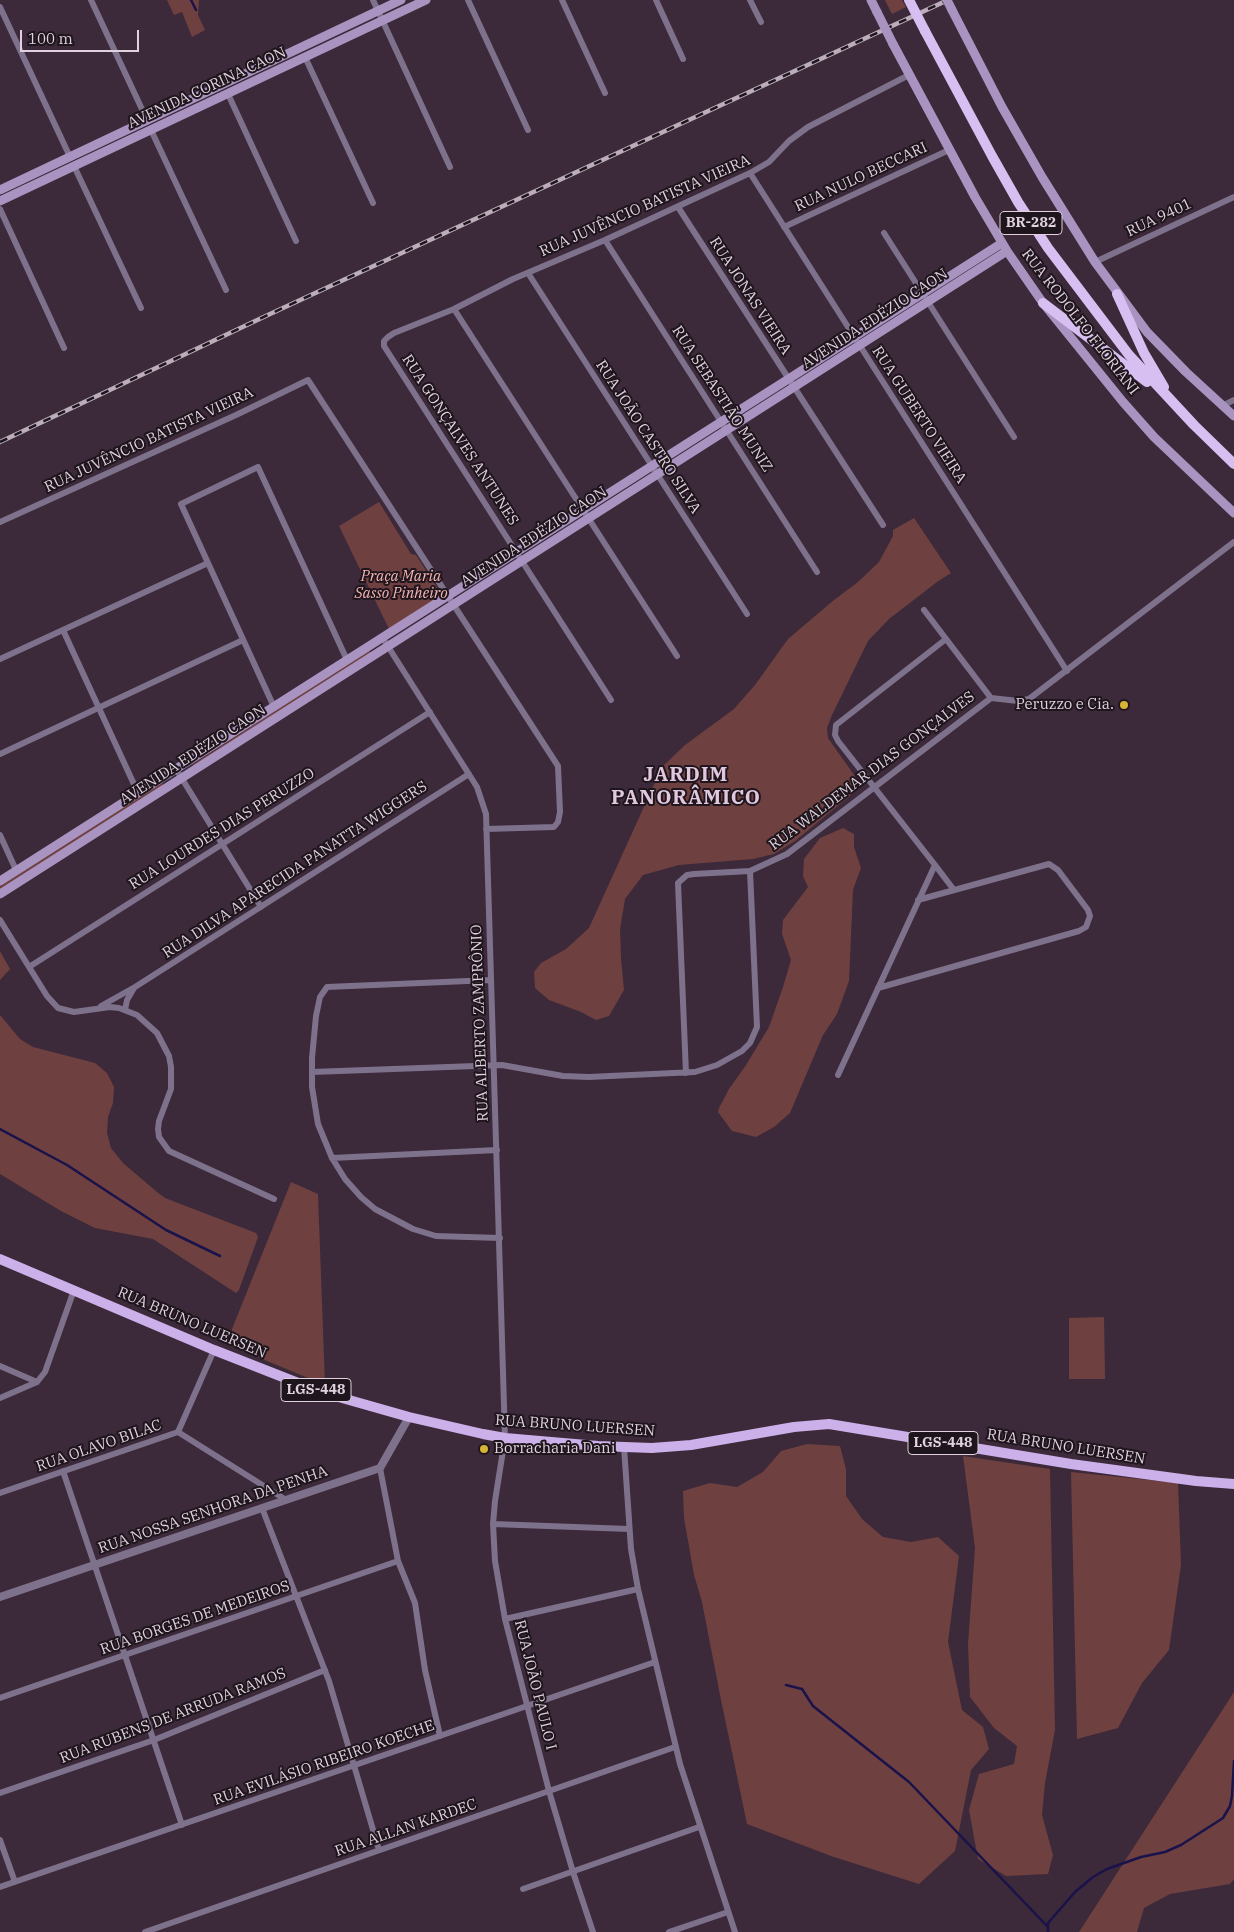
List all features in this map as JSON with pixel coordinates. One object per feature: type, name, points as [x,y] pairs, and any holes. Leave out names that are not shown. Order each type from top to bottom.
[{"type":"highway","name":"BR-282","points":[[909,0],[992,156],[1034,227],[1102,320],[1166,396],[1234,464]]},
{"type":"highway","points":[[1117,294],[1144,353],[1161,383],[1194,425]]},
{"type":"highway","points":[[1043,303],[1166,396]]},
{"type":"main road","name":"AVENIDA CORINA CAON","points":[[0,190],[401,0]]},
{"type":"main road","name":"AVENIDA CORINA CAON","points":[[0,201],[426,0]]},
{"type":"main road","name":"RUA RODOLFO FLORIANI","points":[[871,0],[949,150],[1002,243],[1043,303],[1129,409],[1186,468],[1234,513]]},
{"type":"main road","points":[[947,0],[1015,130],[1095,262],[1117,294],[1167,353],[1234,416]]},
{"type":"main road","name":"AVENIDA EDÉZIO CAON","points":[[0,881],[1002,243]]},
{"type":"main road","name":"AVENIDA EDÉZIO CAON","points":[[0,894],[1007,251]]},
{"type":"main road","name":"RUA BRUNO LUERSEN","points":[[0,1259],[214,1350],[321,1392],[408,1417],[505,1438],[652,1448],[691,1445],[794,1427],[829,1424],[1071,1464],[1196,1481],[1234,1484]]},
{"type":"street","points":[[91,0],[147,120]]},
{"type":"street","points":[[373,0],[450,167]]},
{"type":"street","points":[[468,0],[528,130]]},
{"type":"street","points":[[562,0],[605,93]]},
{"type":"street","points":[[656,0],[683,59]]},
{"type":"street","points":[[750,0],[761,22]]},
{"type":"street","points":[[0,7],[70,157]]},
{"type":"street","points":[[305,57],[373,203]]},
{"type":"street","name":"RUA JUVÊNCIO BATISTA VIEIRA","points":[[384,346],[384,341],[394,333],[454,309],[505,282],[605,240],[750,174],[769,162],[789,141],[808,126],[909,75]]},
{"type":"street","points":[[228,94],[296,241]]},
{"type":"street","points":[[151,130],[226,290]]},
{"type":"street","name":"RUA NULO BECCARI","points":[[784,227],[949,150]]},
{"type":"street","points":[[74,166],[141,308]]},
{"type":"street","name":"RUA GUBERTO VIEIRA","points":[[750,174],[1067,671]]},
{"type":"street","name":"RUA 9401","points":[[1095,262],[1234,196]]},
{"type":"street","name":"RUA JONAS VIEIRA","points":[[678,207],[882,525]]},
{"type":"street","points":[[0,209],[64,348]]},
{"type":"street","points":[[884,234],[1014,438]]},
{"type":"street","name":"RUA SEBASTIÃO MUNIZ","points":[[605,240],[817,572]]},
{"type":"street","name":"RUA JOÃO CASTRO SILVA","points":[[528,273],[747,614]]},
{"type":"street","points":[[454,309],[677,656]]},
{"type":"street","name":"RUA GONÇALVES ANTUNES","points":[[384,346],[611,700]]},
{"type":"street","name":"RUA JUVÊNCIO BATISTA VIEIRA","points":[[0,522],[247,410],[308,380],[448,595]]},
{"type":"street","points":[[1222,406],[1234,400]]},
{"type":"street","points":[[274,706],[181,504],[258,467],[347,660]]},
{"type":"street","points":[[924,610],[991,698],[1018,702],[1029,699],[1067,671],[1234,542]]},
{"type":"street","points":[[0,659],[208,563]]},
{"type":"street","points":[[448,595],[554,758],[559,774],[560,818],[554,827],[486,828]]},
{"type":"street","points":[[63,630],[138,793]]},
{"type":"street","name":"RUA ALBERTO ZAMPRÔNIO","points":[[382,637],[469,774],[481,795],[486,814],[505,1438]]},
{"type":"street","points":[[946,639],[836,725],[835,735],[873,787],[954,890]]},
{"type":"street","points":[[0,754],[243,640]]},
{"type":"street","name":"RUA WALDEMAR DIAS GONÇALVES","points":[[686,1073],[677,888],[681,878],[694,874],[750,871],[787,854],[991,698]]},
{"type":"street","name":"RUA LOURDES DIAS PERUZZO","points":[[29,967],[430,712]]},
{"type":"street","points":[[176,769],[261,907]]},
{"type":"street","name":"RUA DILVA APARECIDA PANATTA WIGGERS","points":[[97,1008],[135,987],[469,774]]},
{"type":"street","points":[[0,835],[16,870]]},
{"type":"street","points":[[878,988],[1079,931],[1086,927],[1090,916],[1088,910],[1058,870],[1052,865],[1046,864],[918,900]]},
{"type":"street","points":[[838,1075],[934,865]]},
{"type":"street","points":[[312,1072],[494,1065],[516,1066],[575,1077],[686,1073],[706,1070],[736,1055],[750,1043],[755,1035],[758,1017],[750,871]]},
{"type":"street","points":[[0,920],[47,996],[58,1008],[74,1012],[110,1006],[125,1010],[148,1024],[157,1033],[169,1056],[171,1066],[171,1089],[159,1121],[158,1129],[163,1144],[169,1151],[176,1156],[274,1199]]},
{"type":"street","points":[[491,980],[327,987],[320,997],[316,1016],[312,1072],[314,1104],[318,1124],[332,1158],[344,1179],[361,1197],[394,1221],[436,1236],[500,1238]]},
{"type":"street","points":[[125,1010],[127,1000],[135,987]]},
{"type":"street","points":[[332,1158],[497,1150]]},
{"type":"street","points":[[0,1398],[37,1382],[45,1372],[74,1290]]},
{"type":"street","name":"RUA OLAVO BILAC","points":[[0,1493],[178,1432],[214,1350]]},
{"type":"street","points":[[0,1366],[37,1382]]},
{"type":"street","points":[[408,1417],[380,1468],[398,1562],[415,1603],[425,1670],[440,1736]]},
{"type":"street","points":[[178,1432],[286,1500]]},
{"type":"street","name":"RUA JOÃO PAULO I","points":[[505,1438],[497,1484],[493,1524],[494,1561],[505,1619],[527,1706],[573,1872],[593,1932]]},
{"type":"street","points":[[624,1447],[629,1529],[638,1589],[675,1747],[699,1827],[735,1932]]},
{"type":"street","name":"RUA NOSSA SENHORA DA PENHA","points":[[0,1597],[380,1468]]},
{"type":"street","points":[[63,1472],[182,1824]]},
{"type":"street","points":[[262,1508],[326,1670],[379,1850]]},
{"type":"street","points":[[493,1524],[629,1529]]},
{"type":"street","name":"RUA BORGES DE MEDEIROS","points":[[0,1698],[398,1562]]},
{"type":"street","points":[[505,1619],[638,1589]]},
{"type":"street","name":"RUA EVILÁSIO RIBEIRO KOECHE","points":[[0,1887],[655,1662]]},
{"type":"street","name":"RUA RUBENS DE ARRUDA RAMOS","points":[[0,1793],[154,1740],[326,1670]]},
{"type":"street","name":"RUA ALLAN KARDEC","points":[[145,1932],[675,1747]]},
{"type":"street","points":[[523,1889],[699,1827]]},
{"type":"street","points":[[0,1840],[15,1882]]},
{"type":"street","points":[[669,1932],[728,1912]]},
{"type":"green space","points":[[167,0],[199,0],[198,15],[205,30],[192,37],[182,12],[174,15]]},
{"type":"green space","points":[[885,0],[902,0],[906,7],[892,14]]},
{"type":"green space","name":"Praça Maria Sasso Pinheiro","points":[[379,502],[411,554],[416,555],[442,595],[389,629],[339,526]]},
{"type":"green space","points":[[914,518],[951,573],[889,619],[868,641],[832,715],[827,728],[828,738],[859,782],[857,790],[795,841],[774,854],[753,859],[679,865],[643,875],[625,899],[620,929],[624,990],[609,1016],[596,1020],[549,1000],[535,988],[534,972],[541,963],[566,949],[589,928],[662,767],[685,745],[734,709],[755,685],[788,639],[858,582],[879,562],[893,536],[893,530]]},
{"type":"green space","points":[[369,650],[371,653],[192,765]]},
{"type":"green space","points":[[162,783],[164,786],[0,889],[0,885]]},
{"type":"green space","points":[[843,828],[854,834],[854,847],[861,868],[853,890],[849,981],[837,1014],[823,1035],[790,1113],[774,1127],[756,1137],[732,1131],[718,1112],[719,1108],[769,1027],[783,987],[791,960],[782,934],[783,920],[808,887],[803,876],[804,859],[820,838]]},
{"type":"green space","points":[[0,951],[10,969],[0,980]]},
{"type":"green space","points":[[0,1015],[20,1039],[33,1047],[95,1063],[107,1073],[114,1087],[107,1133],[111,1148],[123,1163],[157,1192],[165,1198],[256,1233],[258,1237],[239,1290],[236,1293],[153,1239],[95,1228],[61,1211],[0,1174]]},
{"type":"green space","points":[[291,1182],[318,1194],[325,1385],[226,1344]]},
{"type":"green space","points":[[1104,1317],[1105,1379],[1069,1379],[1069,1318]]},
{"type":"green space","points":[[807,1444],[840,1446],[846,1469],[846,1496],[862,1519],[883,1537],[911,1542],[938,1537],[959,1556],[948,1642],[962,1710],[983,1727],[989,1749],[971,1770],[955,1851],[919,1884],[831,1856],[747,1824],[702,1602],[694,1575],[684,1518],[683,1491],[710,1483],[737,1487],[763,1472],[781,1451]]},
{"type":"green space","points":[[963,1456],[1050,1469],[1055,1730],[1045,1783],[1042,1815],[1053,1855],[1048,1874],[1006,1876],[978,1859],[969,1810],[979,1774],[1014,1764],[1017,1746],[994,1728],[970,1697],[968,1644],[975,1548]]},
{"type":"green space","points":[[1071,1472],[1178,1483],[1181,1565],[1169,1650],[1142,1683],[1118,1728],[1077,1739]]},
{"type":"green space","points":[[1234,1692],[1234,1879],[1230,1884],[1170,1894],[1144,1908],[1137,1932],[1079,1932]]},
{"type":"waterway","points":[[191,0],[196,10]]},
{"type":"waterway","points":[[0,1129],[67,1165],[166,1230],[220,1256]]},
{"type":"waterway","points":[[786,1685],[802,1689],[813,1706],[909,1782],[1048,1927]]},
{"type":"waterway","points":[[1048,1932],[1048,1923],[1075,1892],[1093,1877],[1107,1869],[1141,1857],[1165,1852],[1181,1845],[1223,1818],[1230,1806],[1232,1796],[1234,1761]]},
{"type":"railway","points":[[0,442],[270,314],[948,0]]},
{"type":"place","name":"Peruzzo e Cia.","points":[[1124,705]]},
{"type":"place","name":"Borracharia Dani","points":[[484,1449]]},
{"type":"district","name":"JARDIM PANORÂMICO","points":[[686,786]]}]
